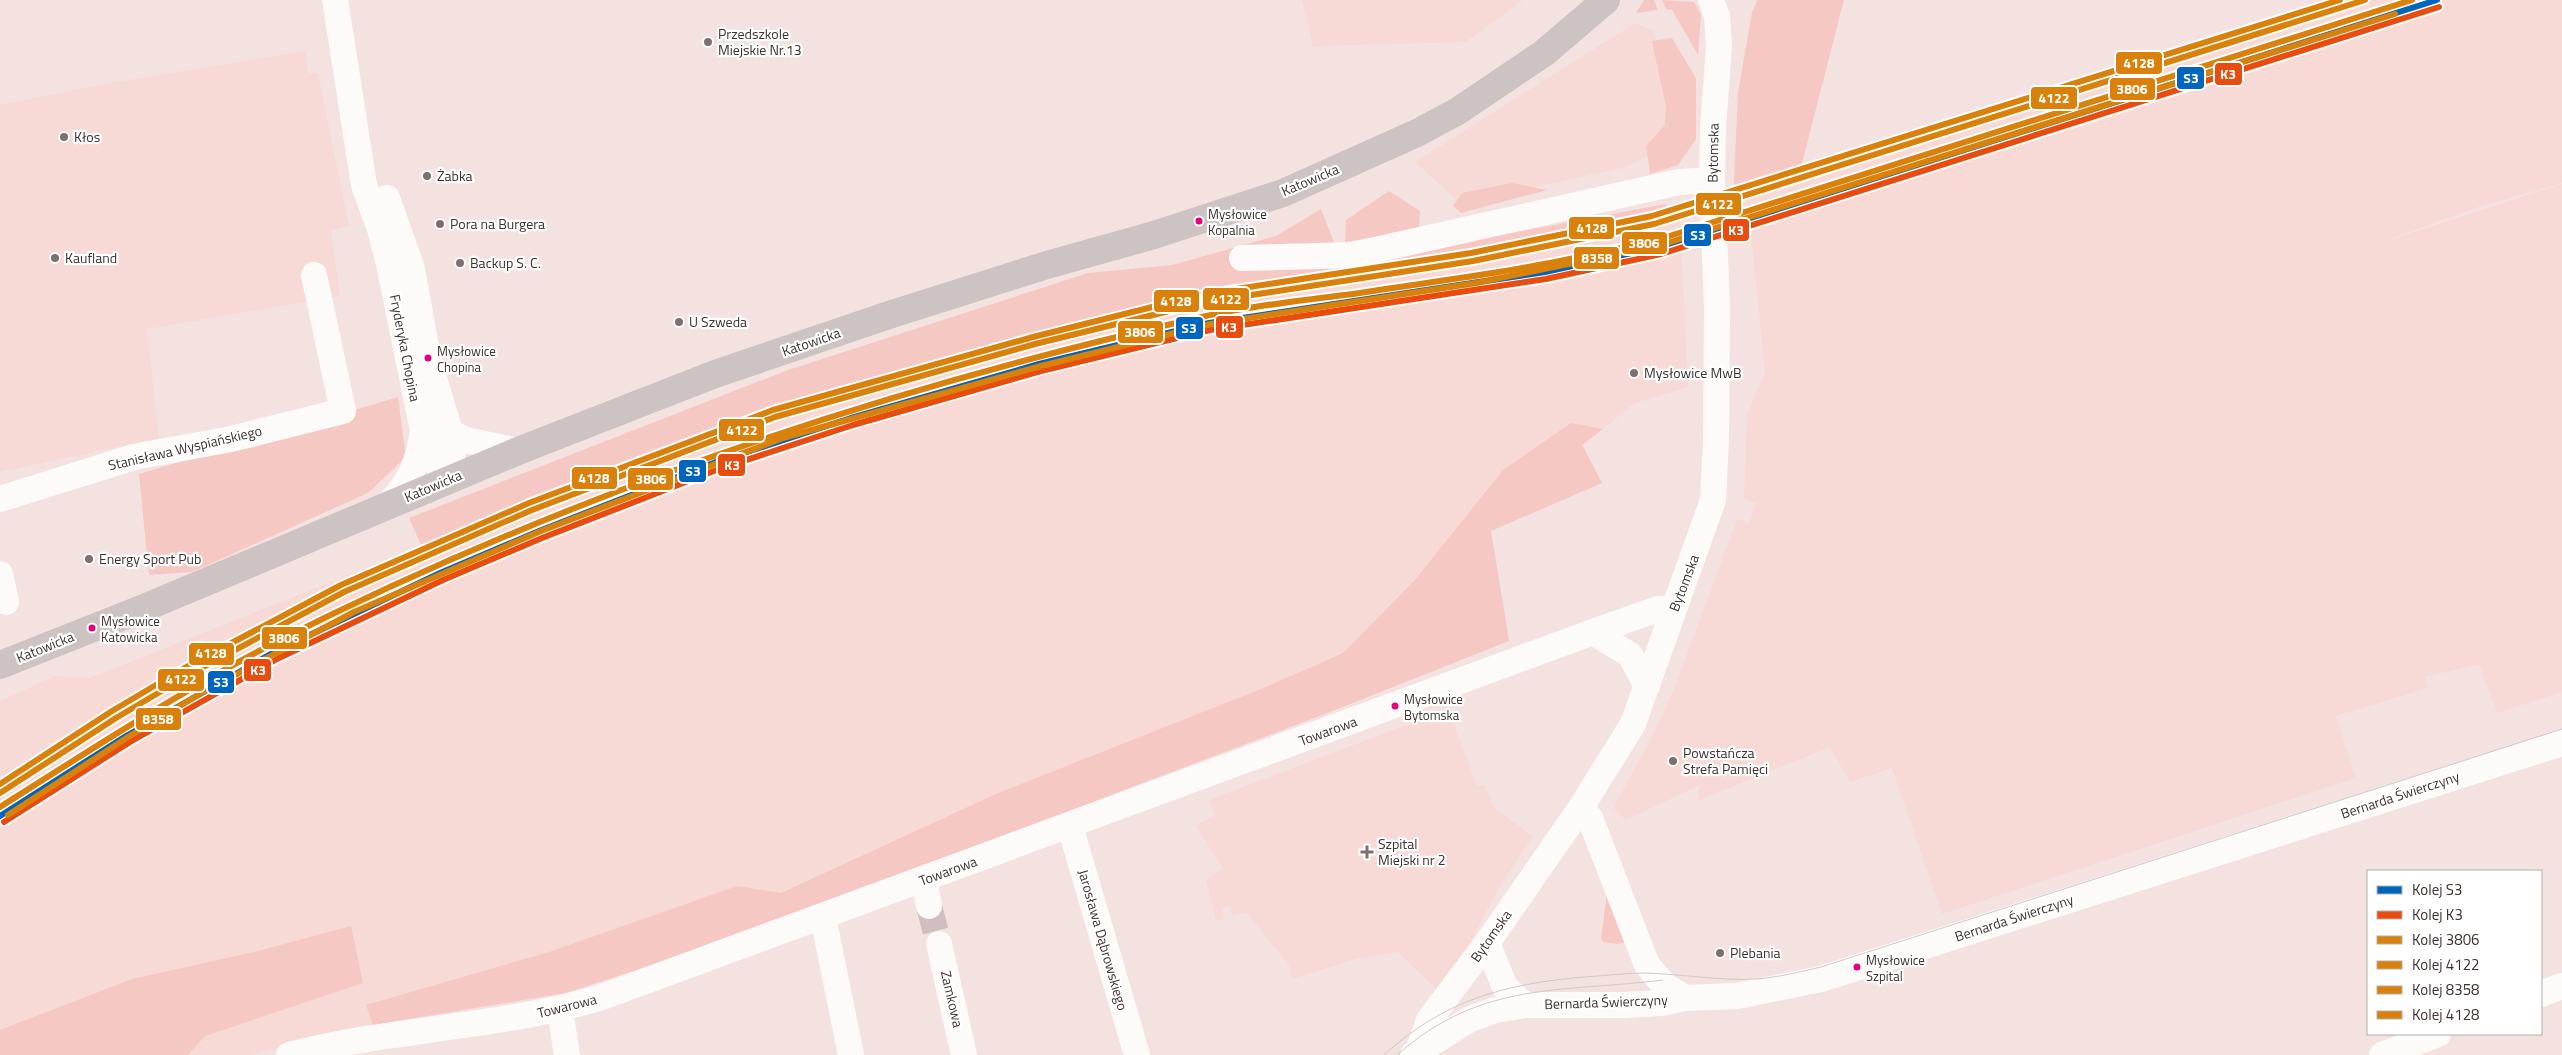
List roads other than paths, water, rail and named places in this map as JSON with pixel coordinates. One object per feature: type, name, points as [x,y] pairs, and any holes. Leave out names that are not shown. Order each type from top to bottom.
[{"type":"main road","name":"Katowicka","points":[[0,665],[144,608],[518,451],[715,374],[1047,265],[1154,236],[1283,192],[1417,133],[1458,111],[1544,53],[1606,0]]},
{"type":"street","name":"Fryderyka Chopina","points":[[335,0],[357,128],[364,185],[380,229],[389,264],[423,431],[447,480]]},
{"type":"street","name":"Bytomska","points":[[1415,1053],[1429,1020],[1486,943],[1580,809],[1633,724],[1713,500],[1716,440],[1717,307],[1712,129],[1719,46],[1717,16],[1711,0]]},
{"type":"street","name":"Bytomska","points":[[1719,46],[1732,0]]},
{"type":"street","name":"Fryderyka Chopina","points":[[357,128],[397,223],[412,268],[428,358],[450,432],[452,450],[447,480]]},
{"type":"street","points":[[1242,258],[1353,255],[1679,182],[1712,180]]},
{"type":"street","name":"Fryderyka Chopina","points":[[389,264],[396,243],[397,223]]},
{"type":"street","name":"Fryderyka Chopina","points":[[389,264],[405,279],[417,300]]},
{"type":"street","name":"Stanisława Wyspiańskiego","points":[[0,499],[134,457],[231,439],[343,411],[314,276]]},
{"type":"street","name":"Fryderyka Chopina","points":[[387,506],[413,473],[420,455],[423,431]]},
{"type":"street","points":[[450,432],[465,440],[518,451]]},
{"type":"street","points":[[0,574],[6,602]]},
{"type":"street","name":"Towarowa","points":[[289,1055],[387,1046],[491,1022],[560,1010],[602,998],[1593,632],[1658,609],[1673,610]]},
{"type":"street","points":[[1593,632],[1630,655],[1647,686]]},
{"type":"street","name":"Bernarda Świerczyny","points":[[1486,943],[1506,988],[1525,1005],[1624,1005],[1661,1003],[1685,998],[1737,996],[1821,978],[2562,743]]},
{"type":"street","points":[[1580,809],[1590,818],[1647,965],[1659,980],[1685,998]]},
{"type":"street","name":"Jarosława Dąbrowskiego","points":[[1070,826],[1137,1055]]},
{"type":"street","points":[[924,880],[929,906]]},
{"type":"street","points":[[823,917],[851,1055]]},
{"type":"street","name":"Zamkowa","points":[[939,944],[964,1055]]},
{"type":"street","points":[[1624,1005],[1641,982],[1647,965]]},
{"type":"street","points":[[2542,994],[2562,986]]},
{"type":"street","name":"Bytomska","points":[[1415,1053],[1470,1019],[1495,1010],[1525,1005]]},
{"type":"street","points":[[560,1010],[567,1055]]},
{"type":"street","points":[[2382,1055],[2435,1035]]},
{"type":"tunnel","points":[[929,906],[939,944]]},
{"type":"tram line","points":[[1384,1055],[1429,1021],[1453,1008],[1476,998],[1527,984],[1636,973],[1757,979],[1821,967],[2562,729]]},
{"type":"tram line","points":[[1397,1055],[1429,1031],[1460,1013],[1491,1002],[1523,994],[1663,980]]},
{"type":"rail line","name":"4128","points":[[0,784],[112,711],[188,666],[341,585],[529,503],[773,410],[1033,337],[1204,294],[1471,253],[1652,216],[2340,0]]},
{"type":"rail line","name":"4122","points":[[0,793],[116,718],[192,673],[344,592],[532,510],[775,417],[1035,344],[1206,302],[1473,261],[1654,224],[2365,0]]},
{"type":"rail line","name":"3806","points":[[0,807],[170,701],[274,643],[385,589],[498,539],[612,493],[728,451],[963,377],[1202,317],[1261,306],[1498,272],[1657,240],[2412,0]]},
{"type":"rail line","name":"S3","points":[[0,816],[126,736],[276,651],[440,573],[539,531],[716,462],[851,418],[1039,364],[1209,323],[1545,272],[1659,247],[2437,0]]},
{"type":"rail line","name":"K3","points":[[4,822],[130,742],[279,658],[443,580],[542,538],[719,469],[853,425],[1041,371],[1210,330],[1546,279],[1661,254],[2439,7]]},
{"type":"rail line","name":"8358","points":[[8,815],[128,737],[203,692],[354,612],[541,531],[783,438],[1041,366],[1211,324],[1476,283],[1661,245],[2395,14]]},
{"type":"place","name":"Przedszkole Miejskie Nr.13","points":[[708,42]]},
{"type":"place","name":"Kłos","points":[[64,137]]},
{"type":"place","name":"Żabka","points":[[427,176]]},
{"type":"place","name":"Mysłowice Kopalnia","points":[[1199,221]]},
{"type":"place","name":"Pora na Burgera","points":[[440,224]]},
{"type":"place","name":"Kaufland","points":[[55,258]]},
{"type":"place","name":"Backup S. C.","points":[[460,263]]},
{"type":"place","name":"U Szweda","points":[[679,322]]},
{"type":"place","name":"Mysłowice Chopina","points":[[428,358]]},
{"type":"place","name":"Mysłowice MwB","points":[[1634,373]]},
{"type":"place","name":"Energy Sport Pub","points":[[89,559]]},
{"type":"place","name":"Mysłowice Katowicka","points":[[92,628]]},
{"type":"place","name":"Mysłowice Bytomska","points":[[1395,706]]},
{"type":"place","name":"Powstańcza Strefa Pamięci","points":[[1673,761]]},
{"type":"place","name":"Szpital Miejski nr 2","points":[[1367,852]]},
{"type":"place","name":"Plebania","points":[[1720,953]]},
{"type":"place","name":"Mysłowice Szpital","points":[[1857,967]]}]
